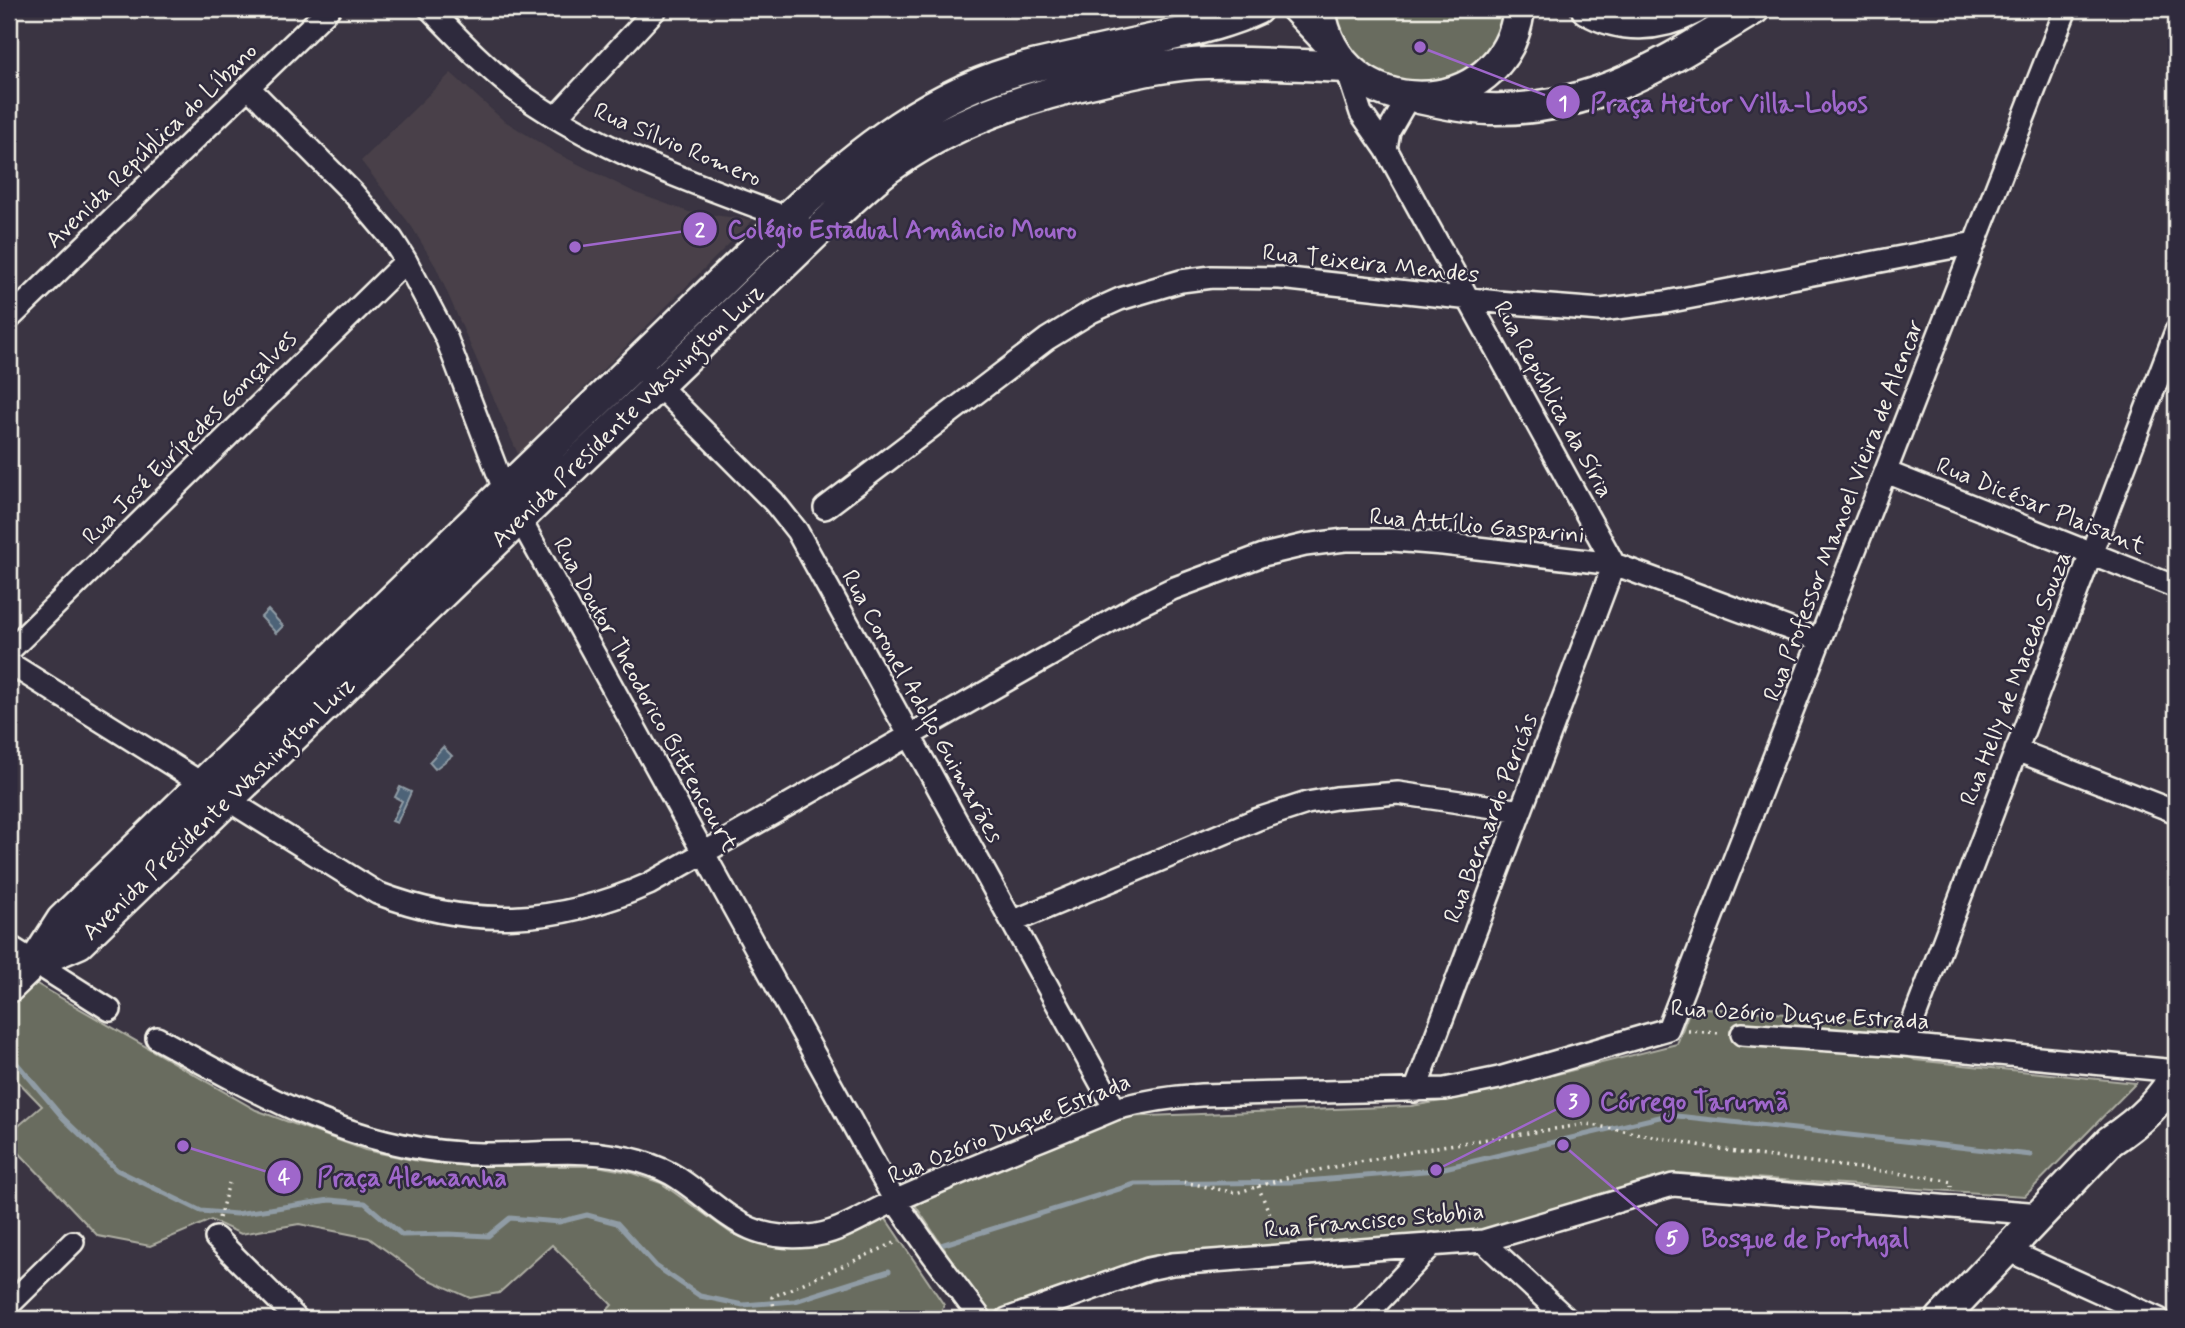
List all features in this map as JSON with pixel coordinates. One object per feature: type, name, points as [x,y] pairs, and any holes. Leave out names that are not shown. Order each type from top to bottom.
[{"type":"street","name":"Rua Sílvio Romero","points":[[430,9],[521,94],[585,135],[630,157],[820,230]]},
{"type":"street","points":[[556,117],[656,9]]},
{"type":"street","name":"Avenida Presidente Washington Luiz","points":[[35,962],[62,920],[787,218],[879,139],[922,111],[976,85],[1028,67],[1187,32],[1257,9]]},
{"type":"street","points":[[1291,9],[1346,67],[1374,87],[1413,98],[1465,107],[1506,109],[1584,97],[1635,78],[1754,9]]},
{"type":"street","points":[[1320,9],[1329,41],[1346,67]]},
{"type":"street","points":[[1386,149],[1389,131],[1413,98],[1451,93],[1480,78],[1503,54],[1517,25],[1519,9]]},
{"type":"street","points":[[1587,9],[1614,21],[1632,24],[1669,19],[1694,9]]},
{"type":"street","name":"Rua Professor Manoel Vieira de Alencar","points":[[1668,1029],[2066,9]]},
{"type":"street","name":"Avenida República do Líbano","points":[[9,319],[248,87],[318,12]]},
{"type":"street","name":"Avenida Presidente Washington Luiz","points":[[35,962],[79,943],[820,230],[887,170],[927,144],[985,114],[1035,96],[1148,70],[1207,63],[1346,67]]},
{"type":"street","name":"Rua República da Síria","points":[[1346,67],[1362,113],[1386,149],[1614,564]]},
{"type":"street","name":"Rua Doutor Theodorico Bittencourt","points":[[248,87],[354,194],[392,239],[406,261],[446,337],[505,492],[895,1201],[981,1319]]},
{"type":"street","name":"Rua Teixeira Mendes","points":[[825,508],[1047,339],[1091,312],[1150,288],[1212,277],[1243,276],[1601,310],[1636,307],[1975,243]]},
{"type":"street","name":"Rua José Eurípedes Gonçalves","points":[[9,651],[406,261]]},
{"type":"street","name":"Rua Helly de Macedo Souza","points":[[1904,1045],[2176,331]]},
{"type":"street","name":"Rua Coronel Adolfo Guimarães","points":[[637,363],[787,516],[1115,1109]]},
{"type":"street","name":"Rua Dicésar Plaisant","points":[[1886,472],[2176,587]]},
{"type":"street","name":"Rua Attílio Gasparini","points":[[9,663],[376,893],[411,905],[462,915],[498,918],[531,917],[576,909],[649,884],[1160,594],[1221,569],[1305,545],[1345,540],[1393,540],[1614,564],[1820,640]]},
{"type":"street","name":"Rua Bernardo Pericás","points":[[1415,1091],[1614,564]]},
{"type":"street","points":[[2016,750],[2176,812]]},
{"type":"street","points":[[1012,922],[1258,819],[1307,803],[1398,793],[1521,811]]},
{"type":"street","points":[[9,946],[110,1010]]},
{"type":"street","points":[[9,987],[35,962]]},
{"type":"street","name":"Rua Ozório Duque Estrada","points":[[157,1038],[265,1097],[338,1128],[397,1144],[458,1153],[585,1153],[636,1160],[676,1177],[733,1221],[772,1236],[793,1238],[828,1232],[895,1201],[1115,1109],[1169,1097],[1201,1094],[1415,1091],[1473,1084],[1668,1029]]},
{"type":"street","name":"Rua Ozório Duque Estrada","points":[[1742,1034],[1904,1045],[2176,1072]]},
{"type":"street","points":[[1941,1319],[2110,1142],[2124,1118],[2158,1084],[2176,1072]]},
{"type":"street","name":"Rua Francisco Stobbia","points":[[1007,1319],[1148,1269],[1198,1261],[1483,1241],[1673,1185],[2041,1214]]},
{"type":"street","points":[[216,1231],[297,1319]]},
{"type":"street","points":[[1483,1241],[1567,1319]]},
{"type":"street","points":[[9,1305],[73,1242]]},
{"type":"street","points":[[1362,1319],[1433,1244]]},
{"type":"street","points":[[2007,1250],[2159,1319]]},
{"type":"path","name":"Rua Ozório Duque Estrada","points":[[1668,1029],[1742,1034]]},
{"type":"path","points":[[1184,1182],[1236,1193],[1304,1173],[1442,1146],[1587,1124],[1741,1153],[1951,1182]]},
{"type":"path","points":[[216,1231],[229,1183]]},
{"type":"path","points":[[1258,1186],[1287,1255]]},
{"type":"path","points":[[776,1317],[772,1297],[917,1233]]},
{"type":"shaded area","points":[[451,73],[503,120],[556,153],[636,193],[689,212],[753,220],[518,454],[436,267],[412,227],[361,161]]},
{"type":"green space","points":[[1330,9],[1509,9],[1489,55],[1458,79],[1399,86],[1350,55]]},
{"type":"green space","points":[[9,968],[256,1110],[365,1150],[418,1161],[467,1166],[597,1166],[629,1172],[661,1183],[731,1233],[761,1243],[806,1244],[884,1216],[944,1305],[937,1319],[599,1319],[612,1305],[552,1245],[499,1293],[470,1298],[421,1276],[369,1238],[299,1224],[241,1234],[211,1220],[150,1246],[98,1236],[9,1142],[9,1134],[42,1106],[9,1072]]},
{"type":"green space","points":[[1691,1007],[1901,1022],[1896,1037],[1902,1053],[1915,1060],[2136,1083],[2025,1196],[1677,1173],[1472,1233],[1158,1256],[989,1316],[913,1202],[1121,1117],[1411,1106],[1466,1097],[1677,1044]]},
{"type":"water","points":[[268,610],[283,626],[276,633],[261,617]]},
{"type":"water","points":[[443,747],[452,756],[435,769],[429,762]]},
{"type":"water","points":[[400,787],[411,792],[397,823],[392,821],[402,801],[395,797]]},
{"type":"waterway","points":[[9,1054],[63,1118],[117,1170],[201,1211],[236,1214],[330,1200],[365,1203],[402,1235],[488,1236],[510,1218],[559,1222],[587,1215],[617,1223],[656,1266],[700,1296],[743,1305],[795,1301],[889,1271]]},
{"type":"waterway","points":[[941,1245],[1135,1184],[1294,1182],[1436,1170],[1668,1115],[2031,1155]]},
{"type":"place","name":"Praça Heitor Villa-Lobos","points":[[1420,47]]},
{"type":"place","name":"Colégio Estadual Amâncio Mouro","points":[[575,247]]},
{"type":"place","name":"Bosque de Portugal","points":[[1563,1145]]},
{"type":"place","name":"Praça Alemanha","points":[[183,1146]]},
{"type":"place","name":"Córrego Tarumã","points":[[1436,1170]]}]
